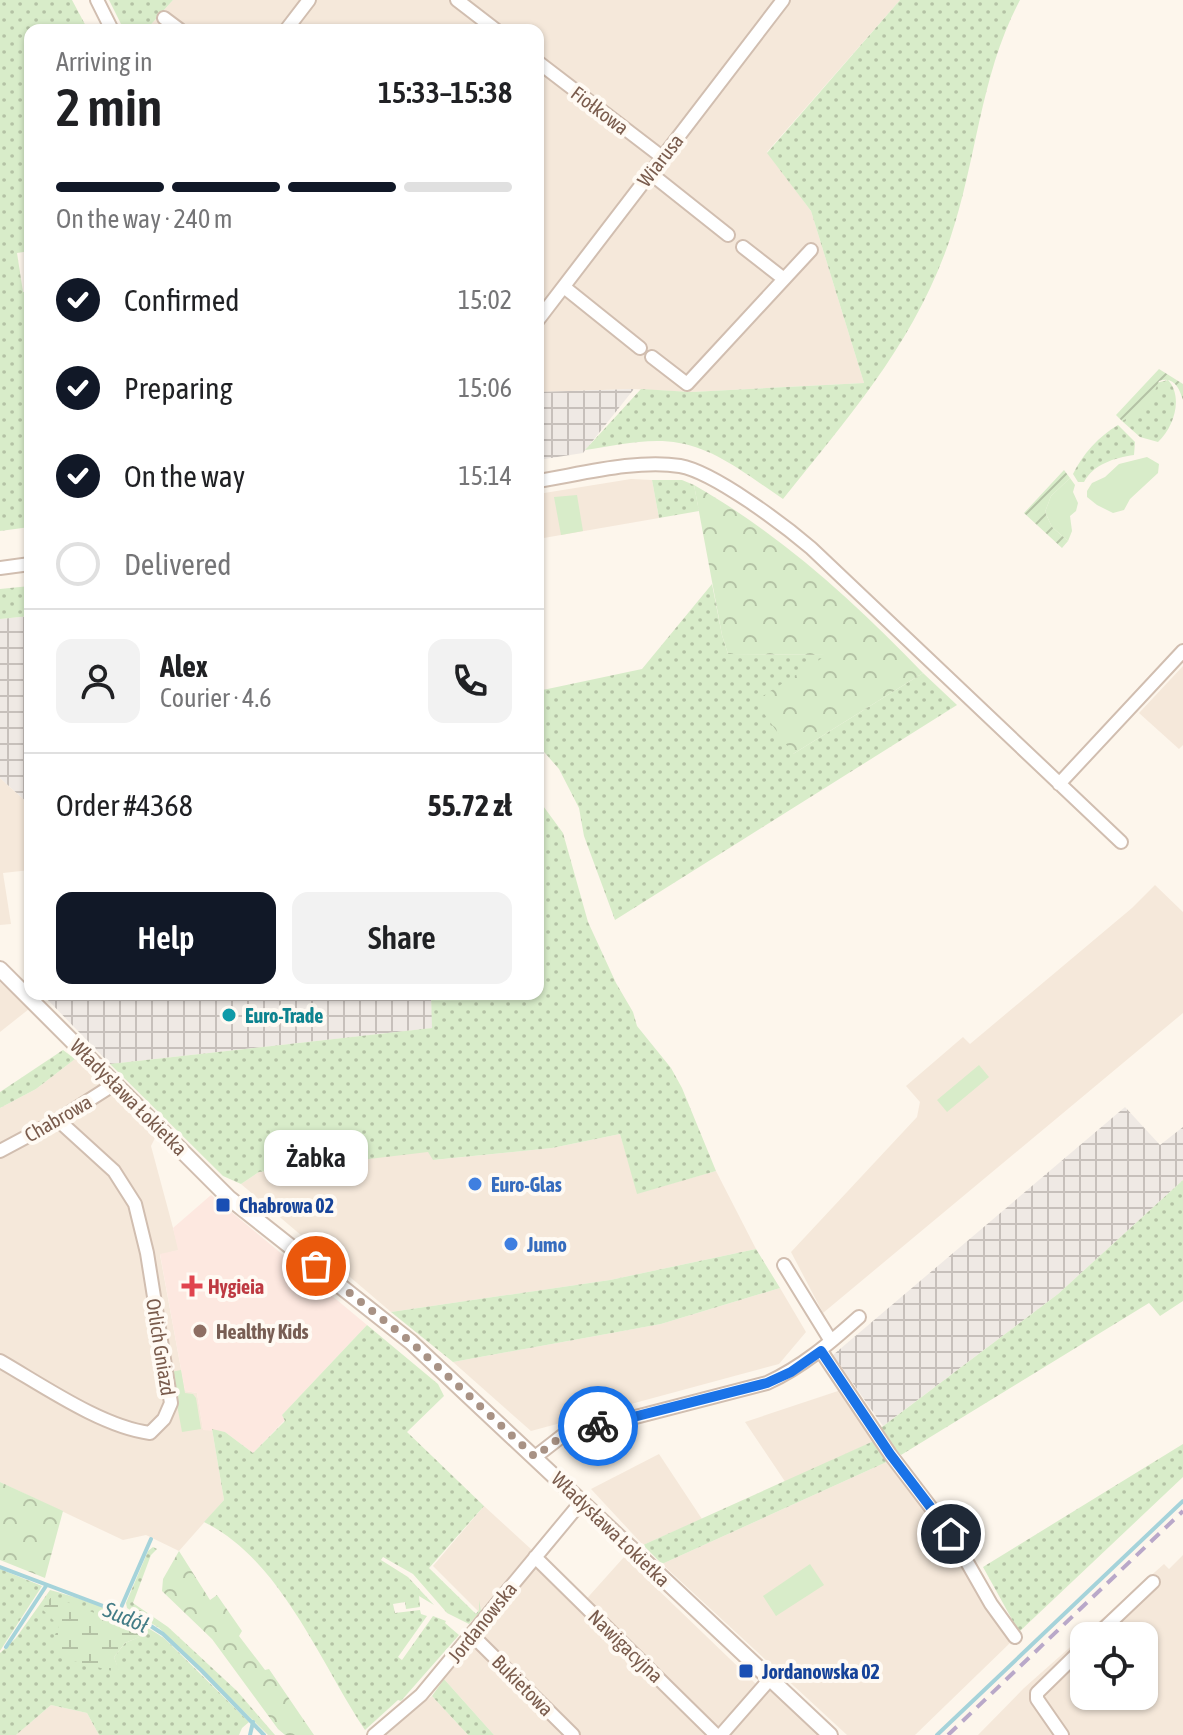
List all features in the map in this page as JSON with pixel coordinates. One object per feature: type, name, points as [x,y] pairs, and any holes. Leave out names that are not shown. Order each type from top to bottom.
[{"type":"street","points":[[97,0],[109,24]]},
{"type":"street","points":[[291,24],[309,0]]},
{"type":"street","points":[[457,0],[488,24]]},
{"type":"street","name":"Wiarusa","points":[[544,308],[564,287],[779,2]]},
{"type":"street","points":[[164,18],[172,24]]},
{"type":"street","name":"Fiołkowa","points":[[544,67],[662,157]]},
{"type":"street","points":[[650,173],[728,235]]},
{"type":"street","points":[[743,247],[784,279]]},
{"type":"street","points":[[652,357],[687,384],[811,250]]},
{"type":"street","points":[[564,287],[640,348]]},
{"type":"street","points":[[544,480],[661,464],[682,466],[710,477],[788,528],[811,548],[1121,842]]},
{"type":"street","points":[[0,568],[24,565]]},
{"type":"street","points":[[1059,784],[1183,651]]},
{"type":"street","name":"Władysława Łokietka","points":[[0,969],[24,993]]},
{"type":"street","name":"Władysława Łokietka","points":[[32,1000],[229,1198],[411,1342],[830,1735]]},
{"type":"street","name":"Chabrowa","points":[[0,1151],[58,1120],[116,1083]]},
{"type":"street","name":"Orlich Gniazd","points":[[0,1361],[129,1430],[150,1433],[164,1419],[171,1403],[147,1253],[135,1204],[114,1171],[58,1120]]},
{"type":"street","points":[[784,1265],[826,1346],[890,1454],[951,1534],[991,1604],[1015,1637]]},
{"type":"street","points":[[535,1457],[562,1436],[767,1383],[791,1372],[859,1317]]},
{"type":"street","name":"Jordanowska","points":[[374,1735],[421,1695],[582,1501]]},
{"type":"street","name":"Nawigacyjna","points":[[535,1557],[718,1735],[770,1679]]},
{"type":"street","points":[[1111,1622],[1153,1582]]},
{"type":"street","name":"Bukietowa","points":[[472,1635],[573,1735]]},
{"type":"street","points":[[1062,1735],[1037,1699],[1037,1693],[1070,1661]]},
{"type":"shaded area","points":[[173,0],[900,0],[767,152],[811,211],[864,383],[691,392],[634,389],[544,392],[544,24],[151,24]]},
{"type":"shaded area","points":[[634,389],[583,453],[544,459],[544,392]]},
{"type":"shaded area","points":[[631,479],[652,480],[659,518],[544,538],[544,493]]},
{"type":"shaded area","points":[[24,617],[24,800],[0,778],[0,619]]},
{"type":"shaded area","points":[[1183,666],[1183,745],[1179,749],[1139,713]]},
{"type":"shaded area","points":[[0,778],[24,800],[24,871],[3,873],[11,924],[0,925]]},
{"type":"shaded area","points":[[1155,885],[1183,912],[1183,1013],[823,1313],[791,1252],[917,1117],[920,1102],[906,1086],[963,1037],[970,1044],[1132,908]]},
{"type":"shaded area","points":[[0,982],[29,1009],[0,1032]]},
{"type":"shaded area","points":[[48,1000],[431,1000],[433,1028],[110,1064]]},
{"type":"shaded area","points":[[75,1059],[155,1138],[151,1146],[179,1250],[160,1255],[185,1391],[197,1393],[203,1429],[212,1429],[224,1500],[179,1551],[146,1535],[123,1540],[0,1482],[0,1108],[36,1089]]},
{"type":"shaded area","points":[[1125,1107],[1160,1145],[1183,1127],[1183,1180],[1058,1294],[883,1426],[833,1355]]},
{"type":"shaded area","points":[[620,1134],[638,1193],[716,1171],[756,1249],[610,1280],[391,1312],[241,1184],[259,1172],[428,1151],[434,1160],[552,1148]]},
{"type":"shaded area","points":[[211,1195],[367,1325],[282,1415],[285,1420],[253,1453],[225,1432],[203,1430],[197,1393],[185,1391],[160,1254],[178,1250],[173,1228]]},
{"type":"shaded area","points":[[780,1288],[806,1332],[779,1364],[531,1431],[453,1362],[661,1324]]},
{"type":"shaded area","points":[[844,1389],[876,1440],[786,1483],[745,1422]]},
{"type":"shaded area","points":[[659,1454],[702,1519],[643,1545],[591,1489]]},
{"type":"shaded area","points":[[891,1460],[953,1544],[1010,1643],[915,1735],[847,1735],[662,1564]]},
{"type":"shaded area","points":[[484,1506],[532,1550],[479,1612],[433,1566]]},
{"type":"shaded area","points":[[1183,1555],[1183,1735],[978,1735],[1070,1647],[1070,1710],[1158,1710],[1158,1622],[1099,1622],[1164,1564],[1169,1569]]},
{"type":"shaded area","points":[[624,1557],[757,1685],[715,1735],[494,1735],[444,1679],[539,1564],[581,1605]]},
{"type":"shaded area","points":[[768,1688],[819,1735],[728,1735]]},
{"type":"shaded area","points":[[432,1696],[468,1735],[384,1735]]},
{"type":"shaded area","points":[[51,1705],[87,1713],[99,1735],[16,1735]]},
{"type":"green space","points":[[0,0],[72,0],[85,24],[24,24],[24,252],[17,253],[24,292],[24,528],[0,531]]},
{"type":"green space","points":[[109,0],[173,0],[151,24],[121,24]]},
{"type":"green space","points":[[900,0],[1020,0],[987,88],[950,239],[919,311],[878,376],[783,499],[733,465],[693,446],[656,441],[585,450],[641,389],[691,392],[864,383],[811,211],[767,153]]},
{"type":"green space","points":[[1159,369],[1183,384],[1183,400],[1178,387],[1172,382],[1159,381],[1148,407],[1122,421],[1116,415]]},
{"type":"green space","points":[[1168,380],[1176,402],[1173,420],[1158,442],[1140,437],[1122,421],[1148,405],[1156,383]]},
{"type":"green space","points":[[1118,425],[1135,442],[1134,455],[1105,463],[1084,482],[1078,482],[1073,474],[1081,460],[1098,440]]},
{"type":"green space","points":[[1147,457],[1159,464],[1158,473],[1130,499],[1124,510],[1113,513],[1087,497],[1092,483],[1105,477],[1119,464]]},
{"type":"green space","points":[[1064,470],[1070,478],[1051,496],[1045,512],[1052,527],[1068,541],[1062,548],[1024,513]]},
{"type":"green space","points":[[1070,478],[1075,485],[1073,492],[1078,503],[1076,511],[1070,516],[1072,531],[1068,541],[1052,527],[1045,512],[1051,496]]},
{"type":"green space","points":[[652,480],[682,480],[694,485],[699,511],[659,518]]},
{"type":"green space","points":[[694,485],[786,547],[871,621],[923,673],[793,754],[755,701],[827,655],[728,654]]},
{"type":"green space","points":[[577,495],[583,531],[561,535],[554,497]]},
{"type":"green space","points":[[712,584],[728,654],[828,655],[793,754],[923,673],[957,705],[615,920],[584,836],[579,808],[559,769],[544,752],[544,690],[642,669]]},
{"type":"green space","points":[[24,587],[24,617],[0,619],[0,589]]},
{"type":"green space","points":[[544,807],[563,833],[588,922],[616,983],[633,1012],[637,1026],[671,1068],[682,1088],[716,1171],[637,1194],[620,1134],[552,1148],[433,1160],[428,1152],[259,1172],[241,1184],[223,1176],[110,1064],[432,1028],[431,1000],[544,1000]]},
{"type":"green space","points":[[63,1050],[75,1059],[36,1089],[0,1108],[0,1092]]},
{"type":"green space","points":[[979,1065],[989,1077],[947,1112],[937,1100]]},
{"type":"green space","points":[[1183,1180],[1183,1301],[1160,1316],[1149,1303],[901,1455],[878,1430],[1058,1294]]},
{"type":"green space","points":[[756,1249],[780,1288],[661,1324],[453,1362],[391,1312],[610,1280]]},
{"type":"green space","points":[[367,1325],[438,1384],[444,1396],[407,1432],[484,1506],[429,1568],[476,1614],[479,1600],[481,1611],[469,1624],[447,1613],[413,1574],[383,1557],[381,1560],[408,1577],[434,1605],[419,1596],[420,1607],[406,1609],[405,1602],[393,1604],[395,1613],[420,1610],[427,1616],[398,1657],[402,1660],[433,1616],[446,1621],[459,1635],[401,1701],[398,1700],[365,1730],[277,1586],[231,1539],[204,1522],[224,1500],[212,1429],[225,1432],[253,1453],[285,1421],[282,1415]]},
{"type":"green space","points":[[181,1370],[185,1393],[193,1394],[196,1398],[201,1429],[182,1432],[171,1372]]},
{"type":"green space","points":[[876,1440],[891,1460],[662,1564],[643,1545]]},
{"type":"green space","points":[[1183,1444],[1183,1477],[1019,1632],[983,1567]]},
{"type":"green space","points":[[0,1482],[63,1511],[45,1578],[0,1560]]},
{"type":"green space","points":[[153,1547],[157,1549],[151,1555],[133,1603],[168,1627],[237,1691],[275,1735],[268,1735],[159,1628],[127,1608],[126,1603],[148,1551]]},
{"type":"green space","points":[[179,1551],[210,1600],[217,1595],[242,1631],[239,1636],[265,1670],[269,1669],[314,1735],[285,1735],[278,1729],[212,1639],[162,1591],[163,1579]]},
{"type":"green space","points":[[810,1564],[824,1585],[776,1616],[763,1596]]},
{"type":"green space","points":[[0,1569],[42,1586],[0,1651]]},
{"type":"green space","points":[[50,1590],[95,1604],[139,1623],[165,1639],[249,1722],[239,1735],[99,1735],[87,1713],[51,1705],[16,1735],[0,1735],[0,1653],[16,1638]],"holes":[[[119,1621],[146,1634],[125,1643],[114,1657],[119,1672],[59,1626]]]},
{"type":"green space","points":[[52,1596],[147,1634],[125,1643],[114,1657],[120,1673],[58,1657],[55,1635],[59,1626],[42,1609]]},
{"type":"green space","points":[[444,1679],[494,1735],[468,1735],[432,1696]]},
{"type":"waterway","points":[[937,1735],[1183,1501]]},
{"type":"waterway","points":[[119,1612],[151,1539]]},
{"type":"waterway","name":"Sudół","points":[[0,1567],[143,1621],[163,1634],[264,1735]]},
{"type":"waterway","points":[[6,1647],[46,1586]]},
{"type":"waterway","points":[[250,1735],[253,1722]]},
{"type":"railway","points":[[948,1735],[1183,1511]]},
{"type":"way so far","points":[[316,1266],[411,1342],[535,1457],[562,1436],[598,1426]]},
{"type":"place","name":"Euro-Trade","points":[[229,1015]]},
{"type":"place","name":"Euro-Glas","points":[[475,1184]]},
{"type":"place","name":"Chabrowa 02","points":[[223,1205]]},
{"type":"place","name":"Jumo","points":[[511,1244]]},
{"type":"place","name":"Żabka","points":[[316,1266]]},
{"type":"place","name":"Hygieia","points":[[192,1286]]},
{"type":"place","name":"Healthy Kids","points":[[200,1331]]},
{"type":"place","name":"Jordanowska 02","points":[[746,1671]]},
{"type":"route","points":[[598,1426],[767,1383],[791,1372],[821,1351],[890,1454],[951,1534]]}]
